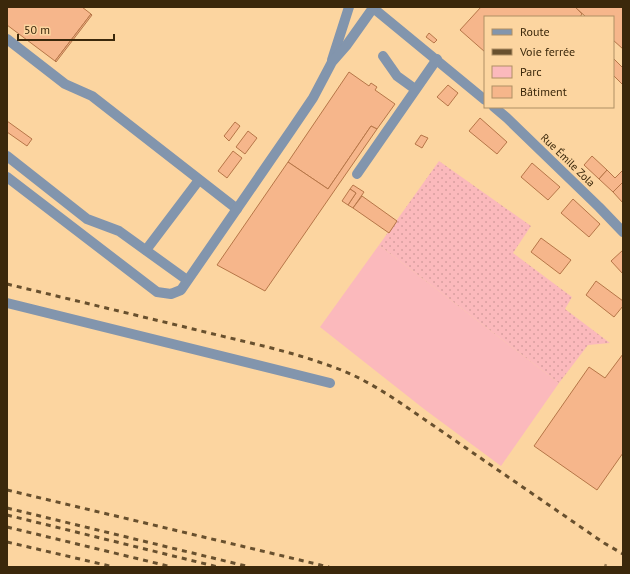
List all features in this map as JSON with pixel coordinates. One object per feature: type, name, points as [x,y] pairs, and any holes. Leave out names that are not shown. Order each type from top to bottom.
[{"type":"street","points":[[332,62],[349,7]]},
{"type":"street","points":[[7,177],[157,292],[171,294],[181,290],[313,98],[332,62],[346,46],[372,7],[484,99]]},
{"type":"street","points":[[7,39],[66,84],[92,96],[237,209]]},
{"type":"street","points":[[383,56],[397,76],[415,89]]},
{"type":"street","points":[[357,174],[437,59]]},
{"type":"street","name":"Rue Émile Zola","points":[[495,108],[600,207],[623,232]]},
{"type":"street","points":[[7,156],[87,219],[119,231],[187,280]]},
{"type":"street","points":[[146,250],[199,180]]},
{"type":"street","points":[[7,303],[330,383]]},
{"type":"green space","points":[[439,161],[531,226],[513,253],[572,297],[565,309],[610,343],[588,345],[559,383],[379,245]]},
{"type":"green space","points":[[379,245],[559,383],[501,466],[424,409],[320,327]]},
{"type":"building","points":[[7,7],[82,7],[91,14],[55,61],[7,25]]},
{"type":"building","points":[[481,7],[575,7],[582,14],[581,16],[484,16],[484,51],[460,30]]},
{"type":"building","points":[[575,7],[623,7],[623,49],[614,41],[614,16],[585,16]]},
{"type":"building","points":[[91,14],[92,15],[56,62],[55,61]]},
{"type":"building","points":[[429,33],[437,40],[434,43],[426,37]]},
{"type":"building","points":[[614,59],[623,68],[623,85],[614,76]]},
{"type":"building","points":[[349,72],[369,86],[371,83],[377,87],[375,90],[395,104],[377,129],[371,126],[328,189],[288,162]]},
{"type":"building","points":[[448,85],[458,93],[448,106],[437,97]]},
{"type":"building","points":[[480,118],[507,142],[497,154],[469,131]]},
{"type":"building","points":[[7,121],[32,139],[27,146],[7,132]]},
{"type":"building","points":[[235,122],[240,126],[229,141],[224,136]]},
{"type":"building","points":[[371,126],[377,129],[265,291],[217,265],[288,162],[328,189]]},
{"type":"building","points":[[248,131],[257,138],[245,154],[236,147]]},
{"type":"building","points":[[421,135],[428,138],[422,148],[415,144]]},
{"type":"building","points":[[233,151],[242,158],[227,178],[218,171]]},
{"type":"building","points":[[592,156],[607,170],[599,179],[584,165]]},
{"type":"building","points":[[532,163],[560,187],[548,200],[521,177]]},
{"type":"building","points":[[607,170],[615,178],[623,170],[623,182],[613,192],[599,179]]},
{"type":"building","points":[[623,182],[623,203],[613,192]]},
{"type":"building","points":[[353,185],[364,192],[353,208],[348,205],[356,193],[350,189]]},
{"type":"building","points":[[350,189],[356,193],[348,205],[342,201]]},
{"type":"building","points":[[362,196],[397,221],[389,233],[353,208]]},
{"type":"building","points":[[573,199],[600,224],[589,237],[561,213]]},
{"type":"building","points":[[541,238],[571,260],[560,274],[531,252]]},
{"type":"building","points":[[623,250],[623,274],[611,261]]},
{"type":"building","points":[[596,281],[623,301],[623,306],[614,317],[586,295]]},
{"type":"building","points":[[623,354],[623,453],[597,490],[534,446],[589,367],[605,378]]},
{"type":"railway","points":[[7,284],[281,351],[316,361],[343,371],[370,384],[397,400],[604,543],[623,554]]},
{"type":"railway","points":[[7,490],[329,567]]},
{"type":"railway","points":[[7,508],[250,567]]},
{"type":"railway","points":[[7,515],[218,567]]},
{"type":"railway","points":[[7,527],[172,567]]},
{"type":"railway","points":[[7,542],[114,567]]}]
